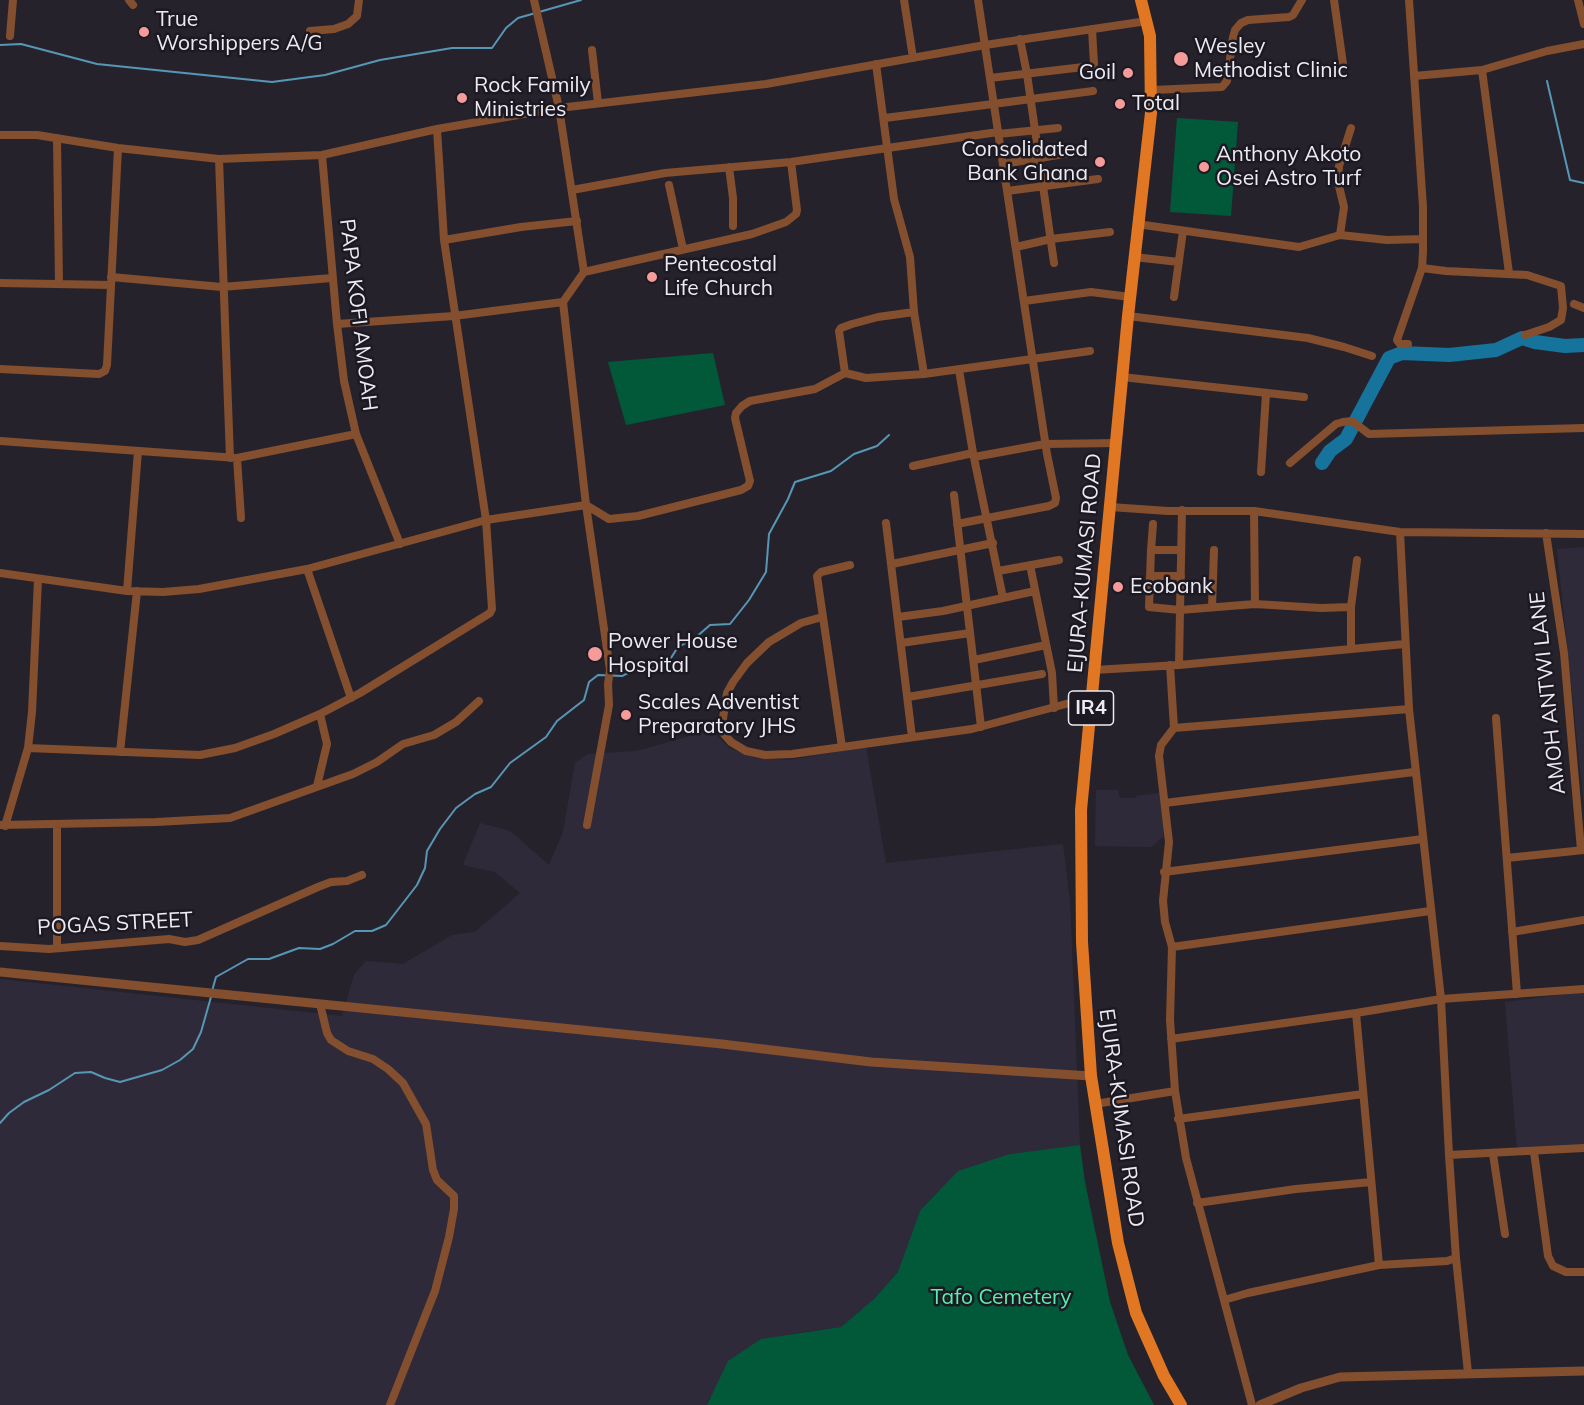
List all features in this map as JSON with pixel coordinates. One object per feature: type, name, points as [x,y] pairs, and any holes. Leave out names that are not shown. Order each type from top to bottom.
[{"type":"main road","name":"EJURA-KUMASI ROAD","points":[[1140,0],[1147,21],[1150,46],[1151,112],[1137,224],[1081,810],[1083,972],[1091,1076],[1118,1243],[1136,1313],[1164,1376],[1181,1405]]},
{"type":"street","points":[[10,36],[13,0]]},
{"type":"street","points":[[310,31],[334,29],[348,24],[357,16],[359,0]]},
{"type":"street","points":[[904,0],[914,58]]},
{"type":"street","points":[[957,524],[1049,506],[1055,503],[1056,498],[1045,444],[978,0]]},
{"type":"street","points":[[1152,90],[1222,87],[1227,81],[1235,30],[1241,23],[1248,20],[1289,17],[1293,15],[1302,0]]},
{"type":"street","points":[[1334,0],[1343,64]]},
{"type":"street","points":[[1408,344],[1400,344],[1397,340],[1422,268],[1423,239],[1409,0]]},
{"type":"street","points":[[1578,0],[1584,24]]},
{"type":"street","points":[[535,3],[559,108],[584,272]]},
{"type":"street","points":[[0,135],[37,135],[118,148],[219,159],[322,155],[437,129],[559,108],[766,84],[1020,39],[1147,21]]},
{"type":"street","points":[[990,78],[1092,66],[1094,64],[1092,29]]},
{"type":"street","points":[[1020,39],[1054,262]]},
{"type":"street","points":[[1414,76],[1482,70],[1547,51],[1584,44]]},
{"type":"street","points":[[592,50],[598,103]]},
{"type":"street","points":[[876,64],[894,199],[910,257],[924,374]]},
{"type":"street","points":[[1482,70],[1509,273]]},
{"type":"street","points":[[885,118],[1093,91]]},
{"type":"street","points":[[572,190],[665,173],[791,162],[998,133],[1058,128]]},
{"type":"street","points":[[1340,235],[1344,207],[1338,182],[1340,166],[1351,128]]},
{"type":"street","points":[[28,748],[200,754],[235,748],[274,734],[351,698],[490,613],[492,609],[486,520],[444,240],[437,129]]},
{"type":"street","points":[[57,138],[60,284]]},
{"type":"street","points":[[0,369],[99,374],[105,371],[118,148]]},
{"type":"street","points":[[1003,164],[1070,153]]},
{"type":"street","name":"PAPA KOFI AMOAH","points":[[322,155],[332,278],[344,381],[356,434],[400,544]]},
{"type":"street","points":[[219,159],[222,286],[234,458],[241,518]]},
{"type":"street","points":[[587,825],[609,705],[610,670],[586,505],[563,302],[584,272],[752,234],[792,218],[797,210],[791,162]]},
{"type":"street","points":[[729,167],[733,198],[733,226]]},
{"type":"street","points":[[1007,190],[1098,178]]},
{"type":"street","points":[[669,185],[683,249]]},
{"type":"street","points":[[444,240],[521,227],[577,221]]},
{"type":"street","points":[[1137,224],[1299,247],[1340,235],[1387,240],[1423,239]]},
{"type":"street","points":[[1174,297],[1183,231]]},
{"type":"street","points":[[1016,247],[1051,239],[1110,232]]},
{"type":"street","points":[[1134,257],[1179,262]]},
{"type":"street","points":[[1422,268],[1509,273],[1543,279],[1563,288],[1561,320],[1549,327],[1525,335]]},
{"type":"street","points":[[0,283],[60,284],[111,281],[222,286],[332,278]]},
{"type":"street","points":[[1024,300],[1091,292],[1130,297]]},
{"type":"street","points":[[337,324],[454,315],[563,302]]},
{"type":"street","points":[[1574,304],[1584,308]]},
{"type":"street","points":[[845,373],[839,331],[841,328],[878,317],[915,312]]},
{"type":"street","points":[[1128,316],[1308,338],[1344,346],[1372,356]]},
{"type":"street","points":[[0,573],[128,591],[163,592],[199,589],[307,569],[486,520],[586,505],[605,517],[614,519],[638,516],[741,490],[748,486],[750,481],[735,418],[742,406],[750,401],[815,389],[845,373],[867,378],[924,374],[1090,351]]},
{"type":"street","points":[[959,370],[1003,598]]},
{"type":"street","points":[[1122,377],[1304,397]]},
{"type":"street","points":[[1261,472],[1266,394]]},
{"type":"street","points":[[1290,464],[1336,424],[1352,421],[1369,434],[1584,428]]},
{"type":"street","points":[[0,441],[234,458],[356,434]]},
{"type":"street","points":[[913,466],[1045,444],[1116,443]]},
{"type":"street","points":[[128,591],[138,451]]},
{"type":"street","points":[[954,495],[981,727]]},
{"type":"street","points":[[1110,507],[1254,511],[1400,532],[1584,534]]},
{"type":"street","points":[[1182,510],[1180,610],[1174,665],[1174,728],[1161,745],[1159,756],[1169,842],[1164,872],[1163,901],[1165,922],[1172,948],[1171,1039],[1175,1091],[1178,1119],[1197,1203],[1252,1405]]},
{"type":"street","points":[[1254,511],[1254,604]]},
{"type":"street","points":[[886,524],[912,737]]},
{"type":"street","points":[[1153,524],[1149,608],[1180,610],[1254,604],[1321,608],[1351,607]]},
{"type":"street","points":[[1400,532],[1414,772],[1441,999],[1456,1258],[1468,1373]]},
{"type":"street","name":"AMOH ANTWI LANE","points":[[1546,533],[1564,653],[1582,850]]},
{"type":"street","points":[[892,564],[993,543]]},
{"type":"street","points":[[1212,607],[1214,549]]},
{"type":"street","points":[[1151,550],[1181,550]]},
{"type":"street","points":[[998,571],[1059,560]]},
{"type":"street","points":[[1351,649],[1351,607],[1357,560]]},
{"type":"street","points":[[842,747],[817,576],[821,572],[850,565]]},
{"type":"street","points":[[1030,565],[1052,674],[1054,708]]},
{"type":"street","points":[[307,569],[351,698]]},
{"type":"street","points":[[1150,576],[1181,576]]},
{"type":"street","points":[[38,579],[32,712],[28,748],[3,826],[230,818],[353,774],[377,762],[403,744],[434,735],[456,722],[479,701]]},
{"type":"street","points":[[120,752],[136,591]]},
{"type":"street","points":[[898,617],[1035,591]]},
{"type":"street","points":[[822,617],[801,623],[769,642],[747,663],[727,693],[723,718],[724,734],[730,742],[746,751],[765,755],[842,747],[981,727],[1092,697]]},
{"type":"street","points":[[901,643],[970,633]]},
{"type":"street","points":[[1094,670],[1405,644]]},
{"type":"street","points":[[974,660],[1046,645]]},
{"type":"street","points":[[908,697],[1042,674]]},
{"type":"street","points":[[1174,728],[1409,709]]},
{"type":"street","points":[[317,786],[327,744],[320,714]]},
{"type":"street","points":[[1496,718],[1517,994]]},
{"type":"street","points":[[1166,803],[1414,772]]},
{"type":"street","points":[[57,824],[57,948]]},
{"type":"street","points":[[1164,872],[1423,839]]},
{"type":"street","points":[[1507,858],[1582,850]]},
{"type":"street","name":"POGAS STREET","points":[[0,946],[57,948],[169,939],[185,942],[198,940],[318,887],[363,875]]},
{"type":"street","points":[[1172,948],[1430,911]]},
{"type":"street","points":[[1512,932],[1584,920]]},
{"type":"street","points":[[0,972],[871,1062],[1091,1076]]},
{"type":"street","points":[[1171,1039],[1441,999],[1584,989]]},
{"type":"street","points":[[320,1004],[331,1040],[348,1051],[373,1059],[388,1069],[402,1083],[426,1124],[433,1170],[437,1179],[454,1196],[449,1238],[435,1291],[390,1405]]},
{"type":"street","points":[[1356,1013],[1379,1265]]},
{"type":"street","points":[[1095,1104],[1175,1091]]},
{"type":"street","points":[[1178,1119],[1363,1094]]},
{"type":"street","points":[[1449,1155],[1584,1148]]},
{"type":"street","points":[[1534,1152],[1548,1256],[1553,1266],[1566,1272],[1584,1272]]},
{"type":"street","points":[[1492,1154],[1505,1234]]},
{"type":"street","points":[[1197,1203],[1296,1189],[1371,1182]]},
{"type":"street","points":[[1224,1300],[1379,1265],[1447,1261],[1456,1258]]},
{"type":"street","points":[[1260,1405],[1310,1385],[1340,1377],[1584,1371]]},
{"type":"shaded area","points":[[1584,547],[1584,806],[1557,549]]},
{"type":"shaded area","points":[[711,730],[729,748],[754,758],[789,760],[866,747],[886,863],[1063,844],[1070,902],[1080,1145],[1010,1154],[920,1211],[898,1272],[874,1299],[841,1327],[791,1334],[709,1398],[707,1405],[0,1405],[0,979],[342,1016],[354,975],[366,961],[403,964],[452,935],[475,932],[520,893],[495,872],[463,865],[480,823],[510,831],[549,865],[563,832],[575,763],[588,754],[637,751]]},
{"type":"shaded area","points":[[1096,790],[1118,790],[1120,798],[1136,798],[1136,796],[1159,793],[1165,822],[1163,837],[1151,847],[1095,846]]},
{"type":"shaded area","points":[[1584,992],[1584,1145],[1517,1149],[1505,1002]]},
{"type":"green space","name":"Anthony Akoto Osei Astro Turf","points":[[1177,118],[1238,122],[1231,216],[1170,212]]},
{"type":"green space","points":[[713,353],[725,405],[626,425],[608,362]]},
{"type":"green space","name":"Tafo Cemetery","points":[[1080,1145],[1085,1182],[1110,1302],[1128,1355],[1154,1405],[707,1405],[728,1361],[761,1339],[841,1327],[874,1299],[898,1272],[920,1211],[958,1171],[1010,1154]]},
{"type":"waterway","points":[[0,45],[21,44],[97,64],[272,82],[325,75],[380,60],[452,48],[492,48],[506,28],[518,18],[581,0]]},
{"type":"waterway","points":[[1547,81],[1570,180],[1584,183]]},
{"type":"waterway","points":[[1322,463],[1330,451],[1346,439],[1389,358],[1402,353],[1449,355],[1496,350],[1522,338],[1565,346],[1584,345]]},
{"type":"waterway","points":[[212,991],[216,977],[248,959],[269,959],[299,948],[320,949],[355,931],[372,931],[386,925],[417,885],[425,868],[427,851],[456,808],[475,794],[491,787],[510,763],[546,737],[557,721],[584,700],[589,682],[598,675],[622,676],[636,669],[659,668],[669,661],[678,647],[695,638],[710,625],[730,624],[749,600],[766,572],[769,534],[795,482],[831,471],[854,454],[877,446],[889,435]]},
{"type":"waterway","points":[[0,1123],[24,1102],[49,1090],[75,1073],[91,1072],[120,1082],[162,1070],[180,1060],[193,1049],[201,1032],[211,997]]},
{"type":"place","name":"True Worshippers A/G","points":[[144,32]]},
{"type":"place","name":"Wesley Methodist Clinic","points":[[1181,59]]},
{"type":"place","name":"Goil","points":[[1128,73]]},
{"type":"place","name":"Rock Family Ministries","points":[[462,98]]},
{"type":"place","name":"Total","points":[[1120,104]]},
{"type":"place","name":"Consolidated Bank Ghana","points":[[1100,162]]},
{"type":"place","name":"Anthony Akoto Osei Astro Turf","points":[[1204,167]]},
{"type":"place","name":"Pentecostal Life Church","points":[[652,277]]},
{"type":"place","name":"Ecobank","points":[[1118,587]]},
{"type":"place","name":"Power House Hospital","points":[[595,654]]},
{"type":"place","name":"Scales Adventist Preparatory JHS","points":[[626,715]]}]
